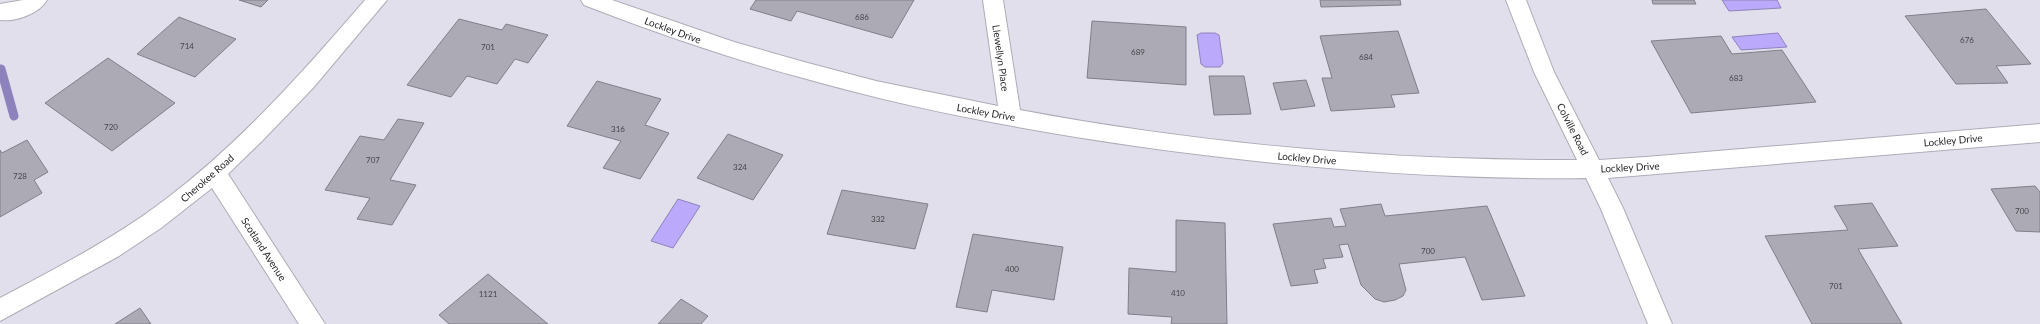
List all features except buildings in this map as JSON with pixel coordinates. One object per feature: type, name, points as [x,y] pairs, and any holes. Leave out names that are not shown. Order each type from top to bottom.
[{"type":"street","points":[[0,12],[26,8],[37,0]]},
{"type":"street","name":"Cherokee Road","points":[[0,310],[106,252],[172,207],[215,173],[279,112],[377,0]]},
{"type":"street","name":"Lockley Drive","points":[[591,0],[698,40],[757,58],[884,92],[1120,136],[1280,156],[1385,164],[1529,170],[1593,169],[1654,166],[2040,133]]},
{"type":"street","name":"Llewellyn Place","points":[[993,0],[1010,116]]},
{"type":"street","name":"Colville Road","points":[[1516,0],[1544,72],[1612,208],[1660,324]]},
{"type":"street","name":"Scotland Avenue","points":[[215,173],[313,324]]},
{"type":"shaded area","points":[[1722,0],[1777,0],[1781,8],[1729,11]]},
{"type":"shaded area","points":[[1201,33],[1215,33],[1219,35],[1223,63],[1220,67],[1205,67],[1201,64],[1197,35]]},
{"type":"shaded area","points":[[1778,33],[1787,47],[1741,50],[1732,37]]},
{"type":"shaded area","points":[[678,199],[700,206],[673,248],[651,241]]},
{"type":"waterway","points":[[1,69],[14,116]]}]
